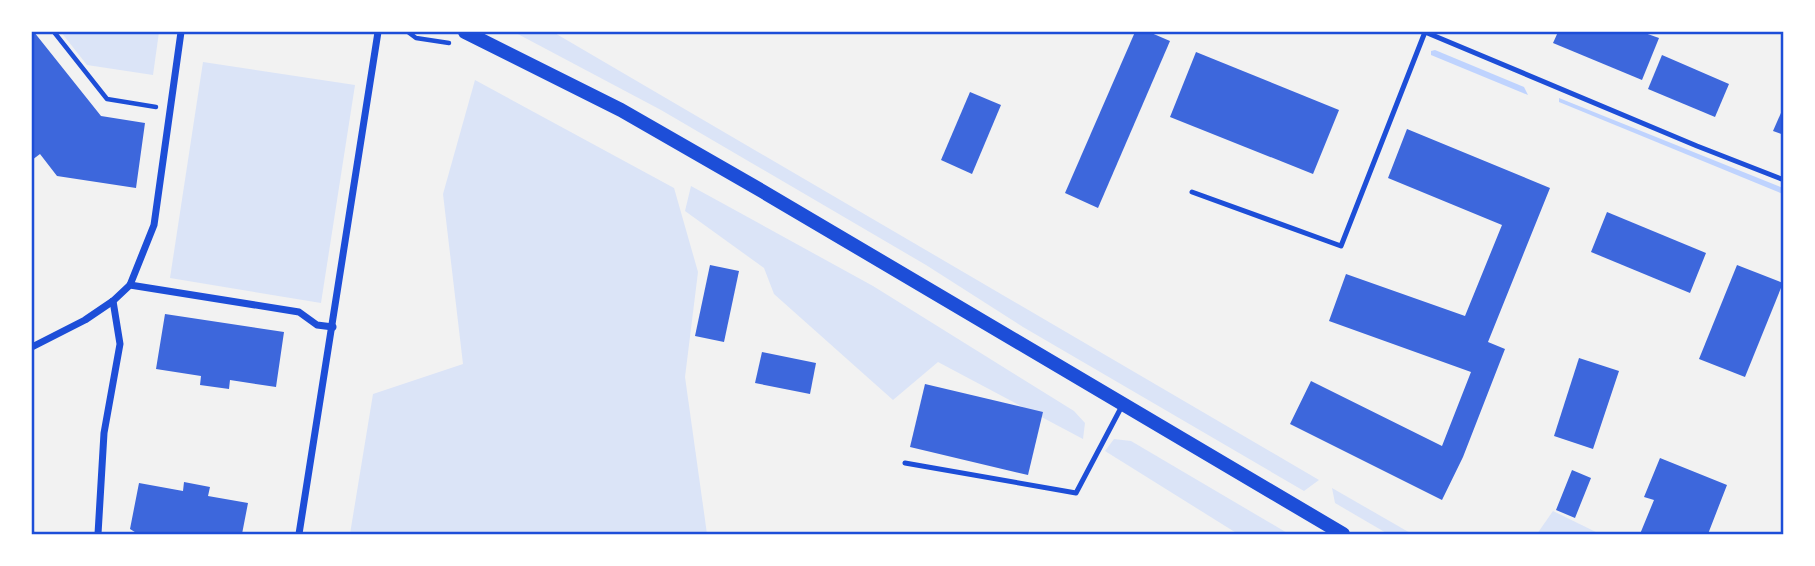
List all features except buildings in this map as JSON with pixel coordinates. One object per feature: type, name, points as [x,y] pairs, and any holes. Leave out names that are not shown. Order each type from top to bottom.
[{"type":"main road","points":[[474,33],[633,117],[1343,534]]},
{"type":"street","points":[[32,347],[85,320],[113,301],[130,285],[154,225],[181,32]]},
{"type":"street","points":[[299,534],[378,32]]},
{"type":"street","points":[[130,285],[299,312],[317,325],[333,327]]},
{"type":"street","points":[[98,534],[104,433],[120,344],[113,301]]},
{"type":"lane","points":[[1192,192],[1342,246],[1425,32],[1783,180]]},
{"type":"lane","points":[[905,463],[1076,493],[1123,404]]},
{"type":"path","points":[[54,32],[107,99],[171,110]]},
{"type":"path","points":[[408,32],[416,38],[449,43]]},
{"type":"shaded area","points":[[61,32],[159,32],[153,75],[87,65]]},
{"type":"shaded area","points":[[514,32],[553,32],[1319,480],[1304,491],[1023,327],[926,265],[661,110]]},
{"type":"shaded area","points":[[203,62],[355,85],[321,303],[170,278]]},
{"type":"shaded area","points":[[475,80],[674,188],[698,272],[685,377],[707,534],[350,534],[373,394],[463,364],[443,194]]},
{"type":"shaded area","points":[[691,186],[873,286],[1074,411],[1085,423],[1083,439],[938,362],[893,400],[774,294],[764,268],[685,211]]},
{"type":"shaded area","points":[[1114,439],[1131,441],[1289,534],[1238,534],[1105,451]]},
{"type":"shaded area","points":[[1332,488],[1412,534],[1388,534],[1335,503]]},
{"type":"shaded area","points":[[1553,511],[1600,534],[1537,534]]},
{"type":"water","points":[[1435,50],[1524,87],[1528,95],[1431,55],[1431,51]]},
{"type":"water","points":[[1559,98],[1783,188],[1783,194],[1559,102]]}]
